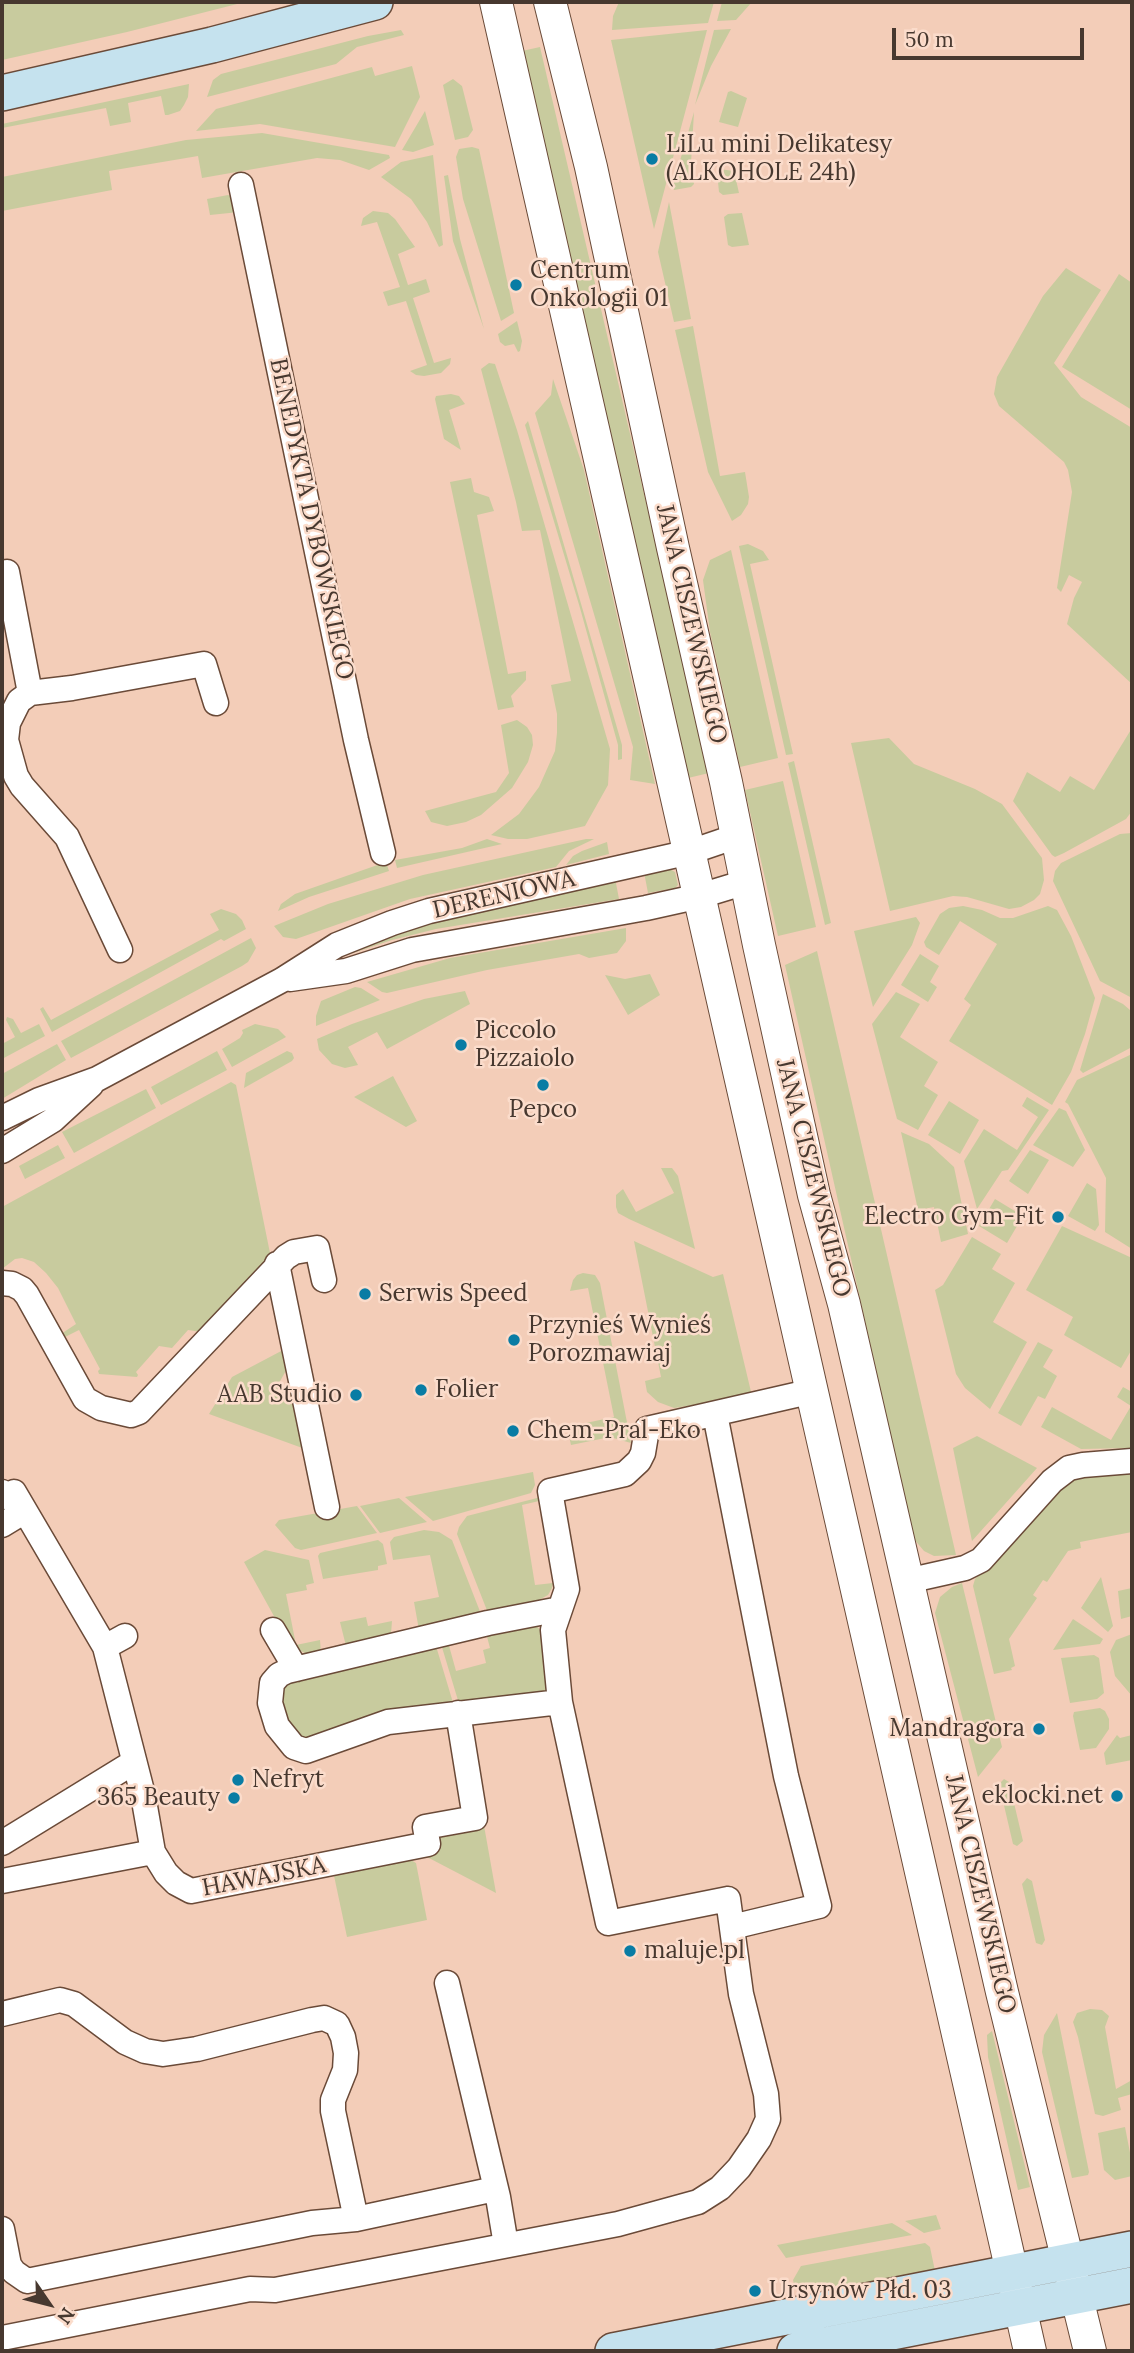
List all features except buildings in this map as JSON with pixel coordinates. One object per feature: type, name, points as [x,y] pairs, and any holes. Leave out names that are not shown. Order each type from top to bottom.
[{"type":"main road","points":[[2,93],[212,45],[375,2]]},
{"type":"main road","points":[[613,2351],[1132,2249]]},
{"type":"main road","points":[[795,2351],[1132,2285]]},
{"type":"street","name":"JANA CISZEWSKIEGO","points":[[496,2],[1030,2351]]},
{"type":"street","name":"JANA CISZEWSKIEGO","points":[[550,2],[591,167],[814,1195],[844,1304],[1002,1992],[1090,2351]]},
{"type":"street","name":"BENEDYKTA DYBOWSKIEGO","points":[[241,185],[359,752],[383,853]]},
{"type":"street","points":[[5,573],[30,693]]},
{"type":"street","points":[[120,950],[67,837],[22,786],[11,765],[6,740],[8,723],[19,701],[30,693],[204,664],[216,703]]},
{"type":"street","name":"DERENIOWA","points":[[2,1118],[39,1100],[97,1079],[282,980],[337,945],[429,911],[690,852],[737,836]]},
{"type":"street","name":"DERENIOWA","points":[[282,980],[346,971],[412,950],[646,908],[746,882]]},
{"type":"street","name":"DERENIOWA","points":[[2,1151],[54,1121],[97,1079]]},
{"type":"street","points":[[2,1283],[12,1284],[27,1295],[85,1399],[101,1408],[131,1415],[139,1412],[277,1264],[294,1252],[317,1248],[324,1280]]},
{"type":"street","points":[[277,1264],[327,1507]]},
{"type":"street","points":[[2,2338],[250,2289],[275,2290],[618,2224],[698,2202],[720,2188],[749,2156],[768,2119],[766,2094],[741,1994],[728,1899],[608,1923],[560,1702],[553,1630],[567,1589],[550,1491],[625,1474],[639,1461],[643,1453],[647,1429],[813,1391]]},
{"type":"street","points":[[715,1414],[786,1776],[819,1906],[732,1927]]},
{"type":"street","points":[[907,1581],[965,1568],[981,1560],[1052,1481],[1069,1468],[1132,1461]]},
{"type":"street","points":[[2,1492],[5,1497],[14,1492],[115,1642],[134,1762],[153,1852],[2,1881]]},
{"type":"street","points":[[2,1525],[25,1511]]},
{"type":"street","points":[[560,1609],[488,1623],[287,1671],[272,1683],[270,1703],[277,1726],[294,1747],[306,1751],[388,1722],[560,1702]]},
{"type":"street","points":[[273,1630],[296,1669]]},
{"type":"street","name":"HAWAJSKA","points":[[153,1852],[166,1873],[176,1883],[191,1891],[428,1844],[425,1827],[475,1818],[458,1713]]},
{"type":"street","points":[[2,1843],[134,1762]]},
{"type":"street","points":[[447,1983],[506,2245]]},
{"type":"street","points":[[2,2014],[60,2000],[74,2004],[125,2042],[145,2051],[163,2054],[197,2049],[312,2020],[324,2018],[337,2024],[346,2053],[345,2070],[333,2100],[333,2111],[356,2219]]},
{"type":"street","points":[[2,2230],[5,2265],[27,2281],[312,2223],[356,2219],[495,2189]]},
{"type":"green space","points":[[2,2],[245,2],[2,60]]},
{"type":"green space","points":[[619,2],[714,2],[708,23],[612,30],[613,16]]},
{"type":"green space","points":[[722,2],[752,2],[736,20],[717,21]]},
{"type":"green space","points":[[731,29],[711,66],[695,105],[714,30]]},
{"type":"green space","points":[[401,30],[404,35],[357,47],[336,64],[207,97],[213,80],[221,74]]},
{"type":"green space","points":[[707,30],[654,229],[611,40]]},
{"type":"green space","points":[[540,47],[709,773],[688,778],[522,51]]},
{"type":"green space","points":[[412,66],[420,97],[395,147],[260,124],[196,131],[216,109],[372,67],[375,76]]},
{"type":"green space","points":[[453,79],[462,86],[473,130],[468,137],[455,140],[443,85]]},
{"type":"green space","points":[[189,84],[188,97],[180,111],[168,115],[165,115],[161,96],[128,103],[131,122],[110,126],[106,108],[2,128],[2,124]]},
{"type":"green space","points":[[728,92],[747,98],[738,127],[719,122]]},
{"type":"green space","points":[[425,111],[434,145],[413,152],[402,150]]},
{"type":"green space","points":[[694,112],[691,163],[694,184],[674,190],[673,185]]},
{"type":"green space","points":[[262,133],[389,155],[390,158],[369,170],[340,160],[317,158],[202,178],[198,156],[109,171],[112,190],[2,211],[2,177],[186,140]]},
{"type":"green space","points":[[459,149],[479,149],[514,313],[501,321],[463,199],[456,157]]},
{"type":"green space","points":[[433,155],[443,245],[439,247],[427,222],[411,199],[381,177],[401,162]]},
{"type":"green space","points":[[719,169],[734,171],[739,193],[723,195],[719,192]]},
{"type":"green space","points":[[448,175],[460,239],[484,329],[453,241],[444,176]]},
{"type":"green space","points":[[228,195],[235,198],[239,212],[210,215],[207,199]]},
{"type":"green space","points":[[669,202],[691,319],[674,322],[658,252]]},
{"type":"green space","points":[[373,211],[388,213],[395,219],[415,247],[398,254],[408,285],[426,279],[430,292],[413,298],[434,363],[451,358],[450,364],[441,373],[424,376],[410,371],[427,365],[406,301],[388,306],[383,292],[400,287],[377,222],[361,226],[363,218]]},
{"type":"green space","points":[[742,213],[749,245],[732,247],[728,245],[724,217]]},
{"type":"green space","points":[[1066,268],[1101,290],[1054,363],[1081,397],[1132,428],[1132,684],[1067,624],[1074,598],[1082,582],[1069,575],[1061,592],[1057,588],[1072,492],[1068,470],[1064,462],[999,406],[994,394],[997,377],[1043,296]]},
{"type":"green space","points":[[1119,274],[1132,283],[1132,410],[1062,367]]},
{"type":"green space","points":[[517,321],[522,341],[518,352],[514,344],[505,346],[500,342],[498,334]]},
{"type":"green space","points":[[693,326],[720,476],[745,472],[748,504],[741,515],[732,521],[708,472],[675,330]]},
{"type":"green space","points":[[489,363],[495,364],[517,430],[610,749],[608,785],[585,826],[527,839],[491,835],[519,814],[539,787],[555,751],[557,714],[551,685],[571,681],[540,530],[522,531],[481,369]]},
{"type":"green space","points":[[553,379],[584,470],[655,784],[630,780],[633,747],[535,413],[551,395]]},
{"type":"green space","points":[[436,396],[459,396],[465,404],[449,410],[461,450],[444,439],[435,399]]},
{"type":"green space","points":[[528,421],[622,745],[622,759],[618,760],[618,745],[580,608],[525,425]]},
{"type":"green space","points":[[471,478],[474,492],[489,497],[494,511],[477,515],[508,674],[526,671],[526,680],[511,696],[514,707],[498,710],[450,482]]},
{"type":"green space","points":[[748,544],[763,551],[769,560],[750,564],[793,754],[786,755],[739,546]]},
{"type":"green space","points":[[731,550],[778,758],[740,767],[710,632],[703,580],[710,560]]},
{"type":"green space","points":[[517,720],[527,727],[532,735],[533,745],[528,762],[512,788],[481,815],[466,822],[447,826],[431,822],[425,811],[496,792],[509,773],[501,725]]},
{"type":"green space","points":[[1132,728],[1132,811],[1126,819],[1055,857],[1013,801],[1027,772],[1060,792],[1070,776],[1094,790]]},
{"type":"green space","points":[[889,738],[914,764],[975,789],[1002,804],[1042,858],[1044,880],[1040,894],[1034,900],[1021,907],[1009,909],[967,897],[953,896],[890,911],[851,743]]},
{"type":"green space","points":[[794,761],[831,923],[825,925],[788,763]]},
{"type":"green space","points":[[783,781],[816,927],[778,936],[745,790]]},
{"type":"green space","points":[[1132,833],[1132,998],[1100,981],[1053,881],[1055,871],[1061,863],[1120,834]]},
{"type":"green space","points":[[487,839],[502,844],[397,868],[395,860],[462,848]]},
{"type":"green space","points":[[594,839],[569,851],[556,867],[410,899],[296,939],[283,937],[274,926],[328,904],[423,875]]},
{"type":"green space","points":[[607,842],[609,854],[566,865],[573,856]]},
{"type":"green space","points":[[386,862],[389,871],[309,897],[278,911],[281,904],[295,894]]},
{"type":"green space","points":[[668,868],[675,872],[678,885],[675,888],[648,893],[644,872]]},
{"type":"green space","points":[[615,878],[619,899],[436,929],[344,956],[342,953],[447,914]]},
{"type":"green space","points":[[963,906],[1000,918],[1013,918],[1048,906],[1057,910],[1071,936],[1095,998],[1071,1072],[1052,1105],[949,1041],[971,1005],[964,999],[997,944],[960,921],[939,955],[926,947],[924,942],[940,914],[949,908]]},
{"type":"green space","points":[[221,909],[236,914],[246,929],[224,941],[221,939],[52,1032],[40,1009],[43,1007],[51,1020],[219,930],[210,914]]},
{"type":"green space","points":[[916,917],[920,923],[912,945],[873,1007],[854,931]]},
{"type":"green space","points":[[626,928],[626,941],[617,953],[589,958],[579,954],[487,970],[387,993],[367,982],[450,958]]},
{"type":"green space","points":[[251,938],[256,948],[248,962],[242,966],[71,1058],[61,1041]]},
{"type":"green space","points":[[817,951],[956,1555],[934,1556],[924,1551],[914,1539],[785,965]]},
{"type":"green space","points":[[920,954],[939,966],[930,982],[937,987],[928,1002],[901,985]]},
{"type":"green space","points":[[650,974],[660,995],[628,1015],[605,975],[625,979]]},
{"type":"green space","points":[[355,987],[380,1000],[316,1026],[321,1001]]},
{"type":"green space","points":[[465,991],[470,1004],[387,1049],[377,1032],[348,1047],[358,1065],[345,1068],[332,1064],[319,1050],[317,1039],[352,1024],[424,999]]},
{"type":"green space","points":[[896,992],[920,1004],[900,1037],[938,1062],[924,1086],[938,1095],[918,1130],[897,1119],[872,1024]]},
{"type":"green space","points":[[1103,994],[1130,1010],[1132,1047],[1083,1073],[1080,1070]]},
{"type":"green space","points":[[7,1017],[13,1019],[21,1033],[39,1024],[45,1036],[2,1059],[2,1044],[15,1037]]},
{"type":"green space","points":[[255,1024],[278,1029],[286,1037],[232,1067],[222,1049],[240,1038],[242,1030]]},
{"type":"green space","points":[[57,1044],[66,1060],[2,1099],[2,1074]]},
{"type":"green space","points":[[217,1051],[227,1070],[161,1105],[151,1087]]},
{"type":"green space","points":[[287,1051],[292,1053],[292,1061],[244,1088],[246,1073]]},
{"type":"green space","points":[[1132,1054],[1132,1249],[1105,1232],[1106,1178],[1065,1102],[1077,1080]]},
{"type":"green space","points":[[393,1076],[417,1121],[406,1127],[354,1097]]},
{"type":"green space","points":[[231,1082],[236,1085],[271,1258],[201,1332],[188,1330],[172,1348],[159,1346],[136,1372],[137,1377],[99,1374],[100,1369],[79,1330],[63,1338],[61,1334],[76,1324],[58,1288],[46,1273],[34,1262],[22,1258],[15,1259],[2,1269],[2,1207]]},
{"type":"green space","points":[[146,1089],[156,1108],[74,1153],[62,1132]]},
{"type":"green space","points":[[1027,1097],[1049,1110],[1008,1170],[1002,1171],[977,1209],[964,1161],[984,1129],[1017,1150],[1038,1117],[1022,1106]]},
{"type":"green space","points":[[949,1101],[979,1120],[960,1154],[928,1135]]},
{"type":"green space","points":[[1059,1108],[1066,1111],[1085,1150],[1073,1167],[1033,1145]]},
{"type":"green space","points":[[901,1132],[929,1144],[954,1167],[968,1234],[941,1242],[934,1207],[918,1210]]},
{"type":"green space","points":[[58,1145],[65,1158],[25,1179],[19,1166]]},
{"type":"green space","points":[[1030,1150],[1049,1160],[1028,1194],[1009,1181]]},
{"type":"green space","points":[[661,1168],[672,1168],[678,1176],[695,1249],[618,1213],[616,1195],[623,1189],[636,1212],[674,1193]]},
{"type":"green space","points":[[1087,1183],[1096,1189],[1099,1225],[1095,1231],[1068,1216]]},
{"type":"green space","points":[[995,1199],[1023,1216],[1007,1243],[979,1226]]},
{"type":"green space","points":[[1062,1226],[1132,1258],[1132,1349],[1121,1368],[1064,1335],[1073,1317],[1026,1290]]},
{"type":"green space","points":[[972,1237],[1001,1254],[992,1269],[1015,1283],[993,1322],[1027,1342],[990,1409],[965,1388],[956,1374],[935,1290],[943,1285]]},
{"type":"green space","points":[[634,1241],[713,1277],[723,1274],[752,1396],[674,1408],[658,1402],[647,1392],[645,1381],[661,1377]]},
{"type":"green space","points":[[583,1273],[595,1275],[600,1283],[631,1443],[610,1437],[571,1445],[567,1427],[614,1417],[588,1288],[570,1291],[573,1280]]},
{"type":"green space","points":[[1038,1342],[1053,1350],[1043,1367],[1057,1376],[1045,1399],[1038,1396],[1021,1426],[998,1413]]},
{"type":"green space","points":[[285,1349],[288,1367],[279,1383],[280,1389],[292,1387],[305,1449],[209,1414],[232,1377]]},
{"type":"green space","points":[[1123,1387],[1132,1392],[1132,1448],[1081,1449],[1041,1427],[1052,1407],[1111,1440],[1131,1406],[1117,1397]]},
{"type":"green space","points":[[977,1436],[1037,1468],[972,1541],[953,1448]]},
{"type":"green space","points":[[533,1472],[535,1485],[531,1493],[433,1521],[405,1497]]},
{"type":"green space","points":[[1132,1472],[1132,1532],[1080,1542],[1081,1548],[1068,1551],[1047,1582],[1043,1580],[1033,1595],[1037,1598],[1009,1639],[1015,1666],[1012,1670],[994,1674],[973,1586],[975,1579],[1065,1483],[1079,1477]]},
{"type":"green space","points":[[541,1497],[539,1501],[522,1505],[535,1585],[553,1583],[552,1588],[548,1595],[535,1602],[488,1613],[457,1534],[459,1527],[467,1516]]},
{"type":"green space","points":[[399,1498],[427,1522],[380,1533],[360,1506]]},
{"type":"green space","points":[[357,1506],[377,1533],[301,1550],[295,1548],[275,1525],[279,1520]]},
{"type":"green space","points":[[424,1530],[439,1532],[452,1540],[481,1614],[419,1630],[414,1602],[439,1597],[430,1555],[393,1560],[390,1542],[394,1537]]},
{"type":"green space","points":[[378,1540],[383,1544],[387,1564],[378,1566],[378,1570],[323,1579],[318,1556],[320,1553]]},
{"type":"green space","points":[[265,1550],[309,1560],[314,1583],[306,1585],[307,1590],[286,1594],[296,1645],[320,1640],[321,1653],[312,1657],[290,1645],[244,1562]]},
{"type":"green space","points":[[1101,1577],[1113,1626],[1108,1632],[1081,1608]]},
{"type":"green space","points":[[962,1583],[1002,1747],[978,1777],[935,1613],[940,1597]]},
{"type":"green space","points":[[1132,1588],[1132,1616],[1121,1619],[1118,1591]]},
{"type":"green space","points":[[366,1617],[368,1626],[392,1621],[391,1634],[346,1646],[340,1622]]},
{"type":"green space","points":[[1073,1619],[1103,1639],[1100,1644],[1053,1650]]},
{"type":"green space","points":[[535,1625],[545,1634],[551,1692],[460,1707],[441,1644],[448,1642],[456,1671],[486,1663],[483,1650],[490,1648],[486,1633]]},
{"type":"green space","points":[[1132,1634],[1132,1696],[1115,1676],[1110,1652],[1116,1640]]},
{"type":"green space","points":[[436,1646],[454,1706],[314,1744],[293,1734],[280,1702],[283,1683]]},
{"type":"green space","points":[[1094,1655],[1099,1658],[1104,1693],[1097,1699],[1070,1703],[1061,1658]]},
{"type":"green space","points":[[1100,1708],[1109,1719],[1109,1729],[1096,1748],[1080,1750],[1074,1712]]},
{"type":"green space","points":[[1117,1735],[1120,1738],[1132,1735],[1132,1760],[1106,1765],[1104,1753]]},
{"type":"green space","points":[[1004,1779],[1009,1782],[1023,1841],[1017,1846],[1013,1844],[999,1784]]},
{"type":"green space","points":[[483,1820],[496,1893],[427,1857],[434,1831]]},
{"type":"green space","points":[[404,1856],[416,1863],[427,1920],[347,1937],[333,1871]]},
{"type":"green space","points":[[1027,1878],[1032,1881],[1045,1940],[1042,1945],[1036,1943],[1022,1884]]},
{"type":"green space","points":[[1090,2009],[1102,2010],[1109,2016],[1105,2027],[1116,2089],[1132,2080],[1132,2094],[1118,2098],[1121,2110],[1103,2116],[1095,2114],[1073,2022],[1077,2013]]},
{"type":"green space","points":[[1057,2013],[1089,2172],[1088,2175],[1072,2178],[1042,2052],[1044,2035]]},
{"type":"green space","points":[[992,2031],[1030,2187],[1018,2190],[988,2057],[987,2035]]},
{"type":"green space","points":[[1125,2127],[1132,2176],[1115,2180],[1104,2170],[1098,2133]]},
{"type":"green space","points":[[936,2215],[941,2229],[924,2233],[905,2221]]},
{"type":"green space","points":[[892,2223],[912,2235],[786,2258],[777,2245]]},
{"type":"green space","points":[[925,2243],[930,2247],[935,2271],[861,2285],[795,2288],[793,2280],[801,2266]]},
{"type":"place","name":"LiLu mini Delikatesy (ALKOHOLE 24h)","points":[[652,159]]},
{"type":"place","name":"Centrum Onkologii 01","points":[[516,285]]},
{"type":"place","name":"Piccolo Pizzaiolo","points":[[461,1045]]},
{"type":"place","name":"Pepco","points":[[543,1085]]},
{"type":"place","name":"Electro Gym-Fit","points":[[1058,1217]]},
{"type":"place","name":"Serwis Speed","points":[[365,1294]]},
{"type":"place","name":"Przynieś Wynieś Porozmawiaj","points":[[514,1340]]},
{"type":"place","name":"Folier","points":[[421,1390]]},
{"type":"place","name":"AAB Studio","points":[[356,1395]]},
{"type":"place","name":"Chem-Pral-Eko","points":[[513,1431]]},
{"type":"place","name":"Mandragora","points":[[1039,1729]]},
{"type":"place","name":"Nefryt","points":[[238,1780]]},
{"type":"place","name":"eklocki.net","points":[[1117,1796]]},
{"type":"place","name":"365 Beauty","points":[[234,1798]]},
{"type":"place","name":"maluje.pl","points":[[630,1951]]},
{"type":"place","name":"Ursynów Płd. 03","points":[[755,2291]]}]
